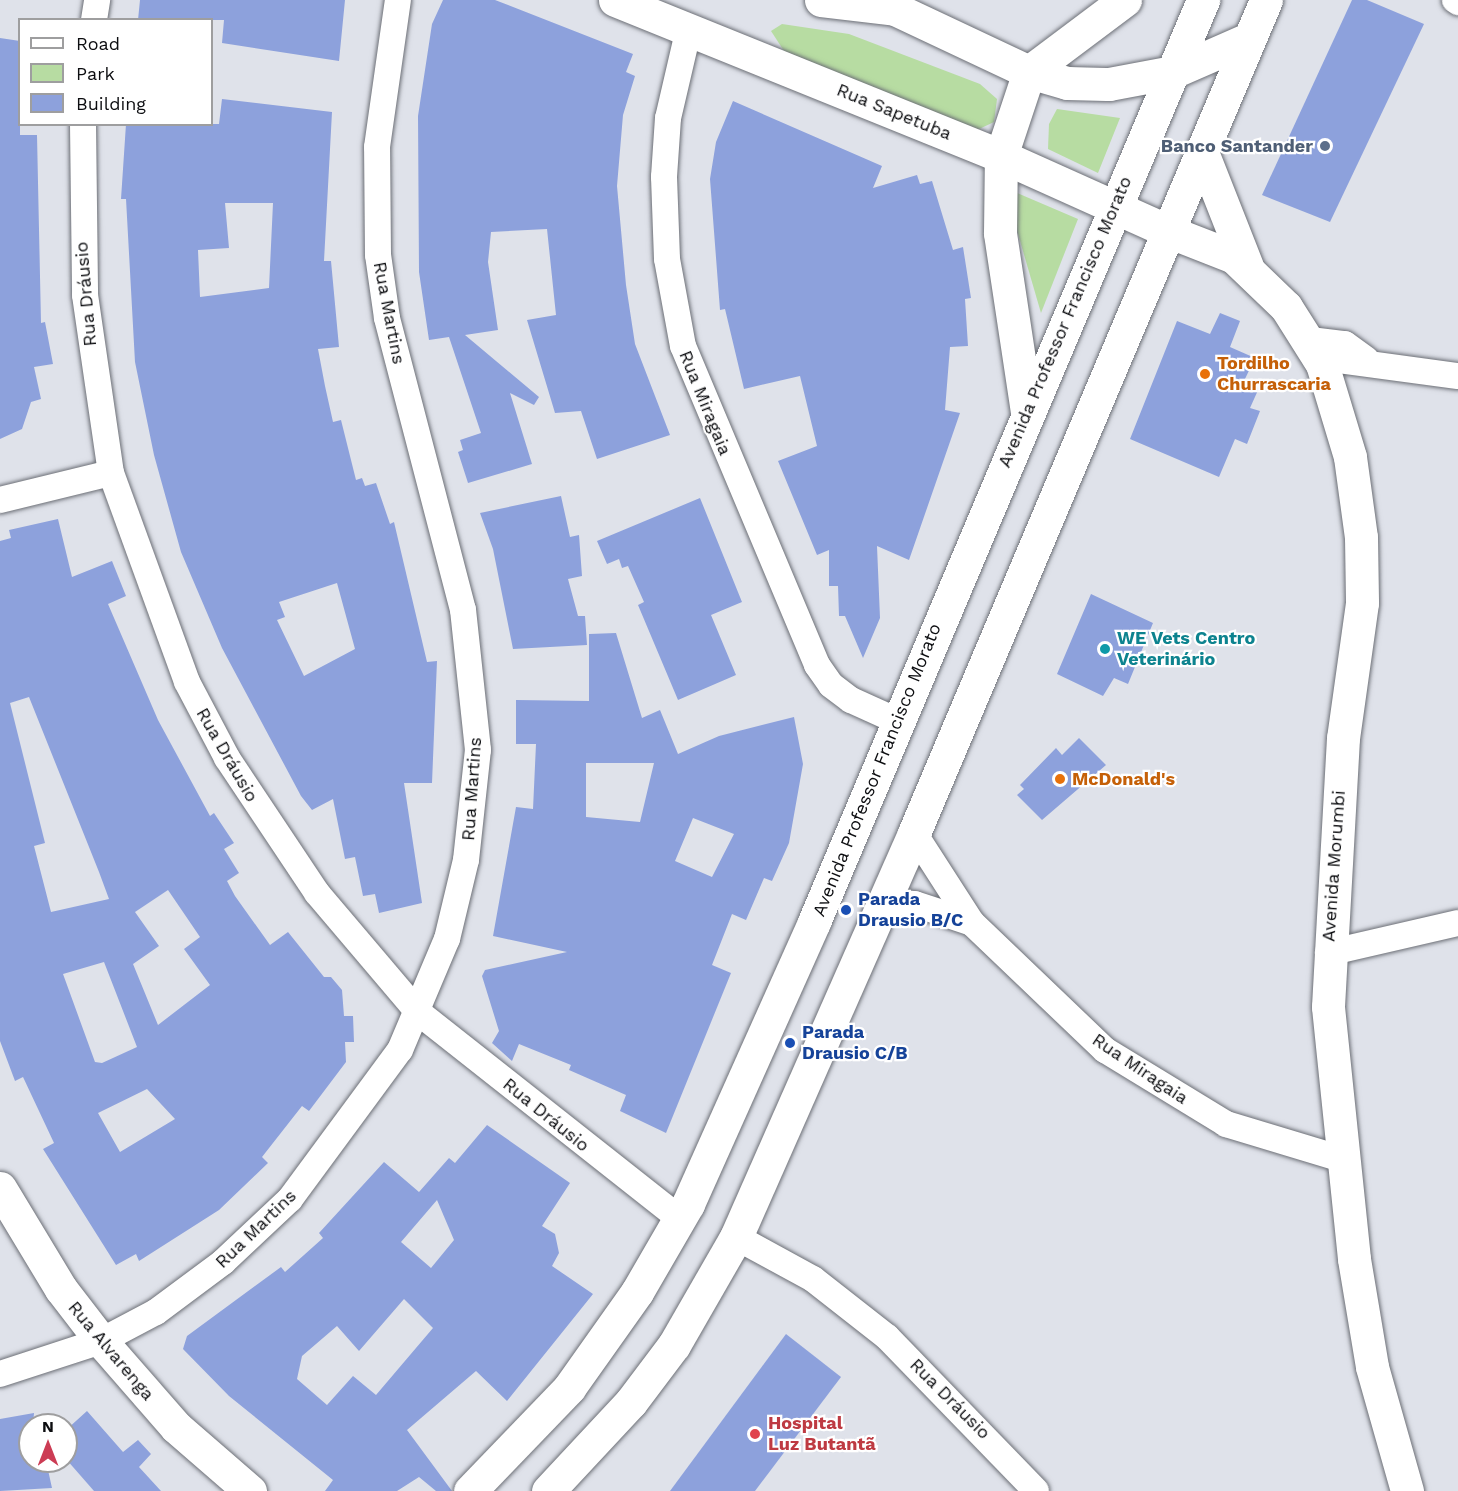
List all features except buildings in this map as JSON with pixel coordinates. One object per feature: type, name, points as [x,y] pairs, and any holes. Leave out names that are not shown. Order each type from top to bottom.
[{"type":"main road","name":"Rua Sapetuba","points":[[615,0],[1001,156],[1170,232]]},
{"type":"main road","points":[[821,0],[887,4],[1029,72],[1067,83],[1109,84],[1173,72],[1248,39]]},
{"type":"main road","points":[[1027,412],[1000,223],[1001,156],[1029,72],[1125,0]]},
{"type":"main road","name":"Avenida Professor Francisco Morato","points":[[470,1491],[569,1388],[680,1220],[814,922],[895,720],[1027,412],[1112,206],[1203,0]]},
{"type":"main road","points":[[548,1491],[631,1402],[674,1345],[736,1237],[885,901],[1170,232],[1266,0]]},
{"type":"main road","points":[[957,138],[982,175],[1000,223]]},
{"type":"main road","name":"Avenida Morumbi","points":[[1202,153],[1247,266],[1317,354],[1350,457],[1361,537],[1362,603],[1342,738],[1328,953],[1328,1007],[1342,1159],[1372,1367],[1407,1491]]},
{"type":"main road","name":"Avenida Morumbi","points":[[1170,232],[1247,266]]},
{"type":"main road","name":"Rua Alvarenga","points":[[0,1188],[61,1289],[101,1341],[176,1427],[250,1491]]},
{"type":"street","points":[[94,18],[98,0]]},
{"type":"street","name":"Rua Martins","points":[[0,1374],[101,1341],[156,1312],[223,1262],[290,1199],[374,1090],[418,1012],[447,939],[466,860],[478,750],[463,610],[404,391],[378,255],[377,147],[398,0]]},
{"type":"street","name":"Rua Miragaia","points":[[689,28],[668,118],[664,177],[667,259],[683,346],[817,665],[831,685],[851,700],[895,720]]},
{"type":"street","name":"Rua Dráusio","points":[[82,126],[85,295],[111,472],[186,682],[227,758],[317,893],[418,1012],[680,1220]]},
{"type":"street","points":[[1317,354],[1345,344],[1376,367],[1458,376]]},
{"type":"street","points":[[0,500],[111,472]]},
{"type":"street","name":"Rua Miragaia","points":[[914,833],[972,923],[1105,1050],[1226,1124],[1342,1159]]},
{"type":"street","name":"Rua Miragaia","points":[[885,901],[915,904],[972,923]]},
{"type":"street","points":[[1328,953],[1458,923]]},
{"type":"street","name":"Rua Dráusio","points":[[736,1237],[813,1279],[887,1336],[1036,1491]]},
{"type":"green space","points":[[782,24],[849,34],[980,84],[997,99],[994,122],[977,130],[784,51],[771,31]]},
{"type":"green space","points":[[1057,109],[1120,118],[1098,173],[1048,149],[1049,124]]},
{"type":"green space","points":[[1015,192],[1078,219],[1041,313],[1009,203]]},
{"type":"place","name":"Banco Santander","points":[[1325,146]]},
{"type":"place","name":"Tordilho Churrascaria","points":[[1205,374]]},
{"type":"place","name":"WE Vets Centro Veterinário","points":[[1105,649]]},
{"type":"place","name":"McDonald's","points":[[1060,779]]},
{"type":"place","name":"Parada Drausio B/C","points":[[846,910]]},
{"type":"place","name":"Parada Drausio C/B","points":[[790,1043]]},
{"type":"place","name":"Hospital Luz Butantã","points":[[755,1434]]}]
